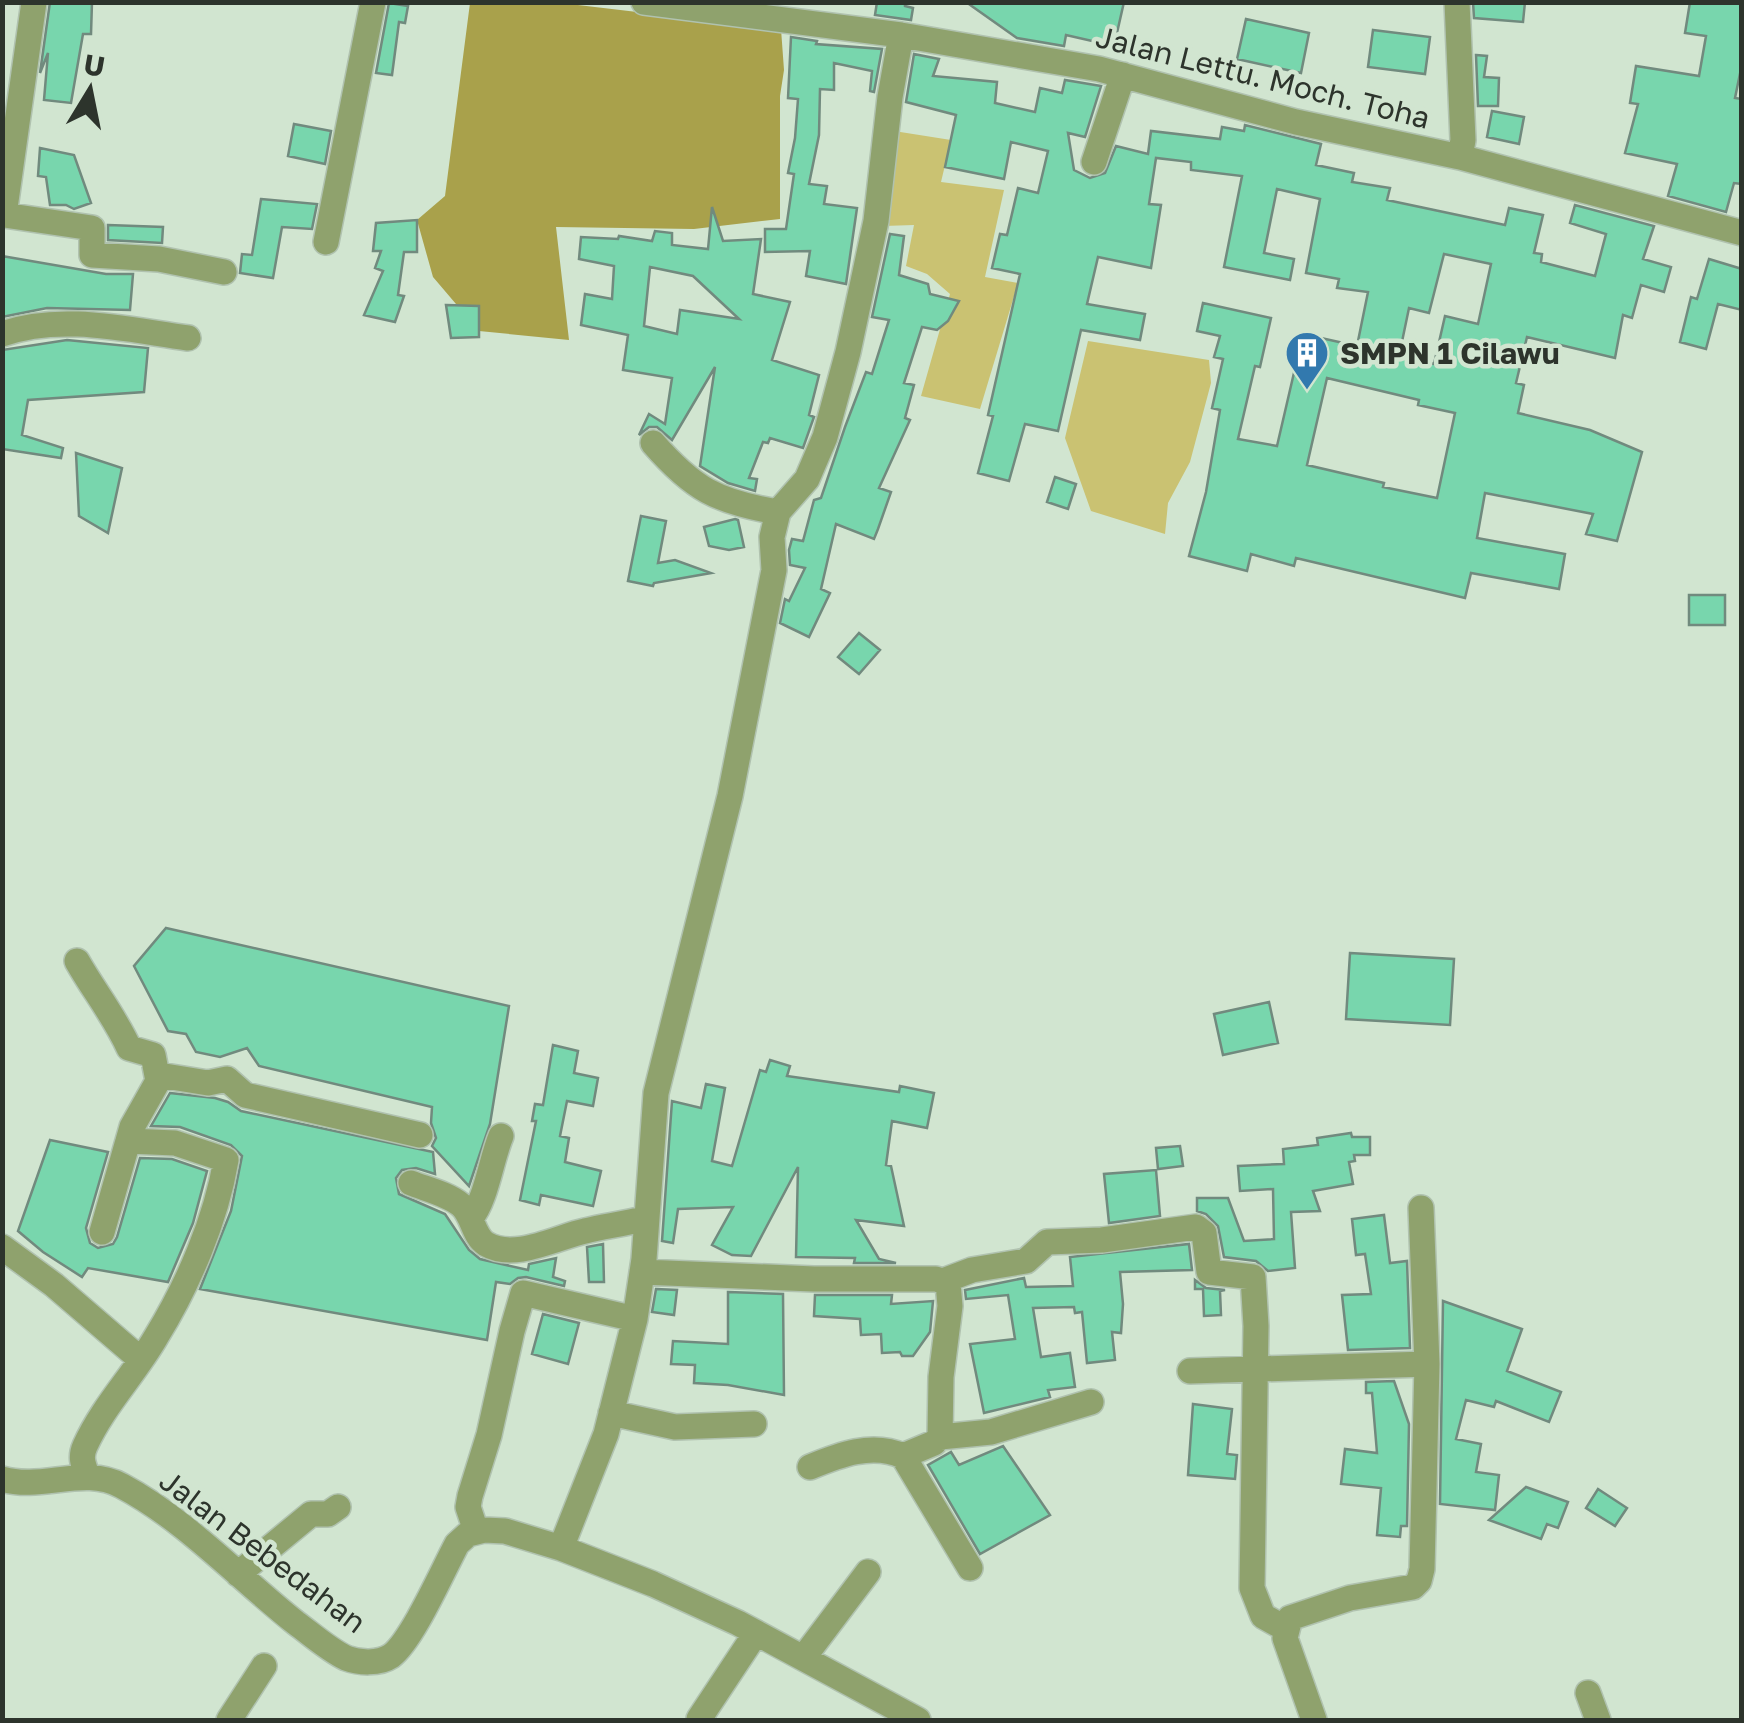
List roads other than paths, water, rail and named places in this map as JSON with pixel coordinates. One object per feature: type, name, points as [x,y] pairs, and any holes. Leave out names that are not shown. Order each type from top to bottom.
[{"type":"street","points":[[34,2],[4,214],[92,228],[92,255],[158,259],[224,272]]},
{"type":"street","points":[[326,242],[373,2]]},
{"type":"street","name":"Jalan Lettu. Moch. Toha","points":[[644,2],[901,35],[1122,75],[1296,122],[1460,156],[1742,234]]},
{"type":"street","points":[[1457,2],[1463,140],[1460,156]]},
{"type":"street","points":[[561,1548],[611,1413],[635,1319],[656,1093],[730,796],[774,570],[772,537],[778,512],[807,479],[826,438],[848,352],[876,221],[901,35]]},
{"type":"street","points":[[1094,162],[1122,75]]},
{"type":"street","points":[[2,334],[18,328],[57,324],[97,325],[188,338]]},
{"type":"street","points":[[653,443],[681,476],[708,493],[778,512]]},
{"type":"street","points":[[78,961],[121,1028],[129,1048],[152,1055],[159,1075],[157,1086],[136,1119],[102,1232]]},
{"type":"street","points":[[159,1075],[208,1083],[227,1078],[245,1095],[420,1136]]},
{"type":"street","points":[[471,1218],[482,1203],[489,1165],[501,1136]]},
{"type":"street","points":[[5,1484],[51,1482],[87,1475],[81,1459],[84,1449],[107,1406],[156,1339],[212,1212],[226,1160],[175,1144],[128,1142]]},
{"type":"street","points":[[411,1183],[460,1204],[482,1242],[494,1247],[525,1248],[646,1218]]},
{"type":"street","points":[[1314,1720],[1285,1638],[1290,1618],[1350,1598],[1413,1587],[1419,1582],[1422,1569],[1427,1364],[1421,1208]]},
{"type":"street","points":[[642,1272],[943,1281],[972,1270],[1026,1261],[1047,1242],[1201,1228],[1209,1272],[1246,1275],[1254,1280],[1252,1588],[1263,1616],[1286,1629]]},
{"type":"street","points":[[2,1246],[54,1285],[140,1360]]},
{"type":"street","points":[[940,1437],[940,1377],[950,1306],[948,1283],[943,1281]]},
{"type":"street","points":[[635,1319],[523,1293],[490,1436],[470,1496],[468,1507],[476,1531],[505,1532],[561,1548],[653,1584],[804,1657],[902,1717]]},
{"type":"street","points":[[1190,1371],[1427,1364]]},
{"type":"street","points":[[903,1456],[940,1437],[991,1432],[1091,1402]]},
{"type":"street","points":[[611,1413],[675,1427],[754,1424]]},
{"type":"street","points":[[810,1467],[864,1450],[887,1450],[903,1456],[970,1568]]},
{"type":"street","name":"Jalan Bebedahan","points":[[87,1475],[100,1476],[155,1506],[283,1612],[346,1658],[379,1660],[401,1646],[457,1544],[476,1531]]},
{"type":"street","points":[[238,1574],[311,1514],[328,1514],[338,1507]]},
{"type":"street","points":[[804,1657],[868,1572]]},
{"type":"street","points":[[699,1718],[756,1634]]},
{"type":"street","points":[[229,1720],[264,1666]]},
{"type":"street","points":[[1588,1693],[1598,1720]]},
{"type":"place","name":"SMPN 1 Cilawu","points":[[1307,391]]}]
